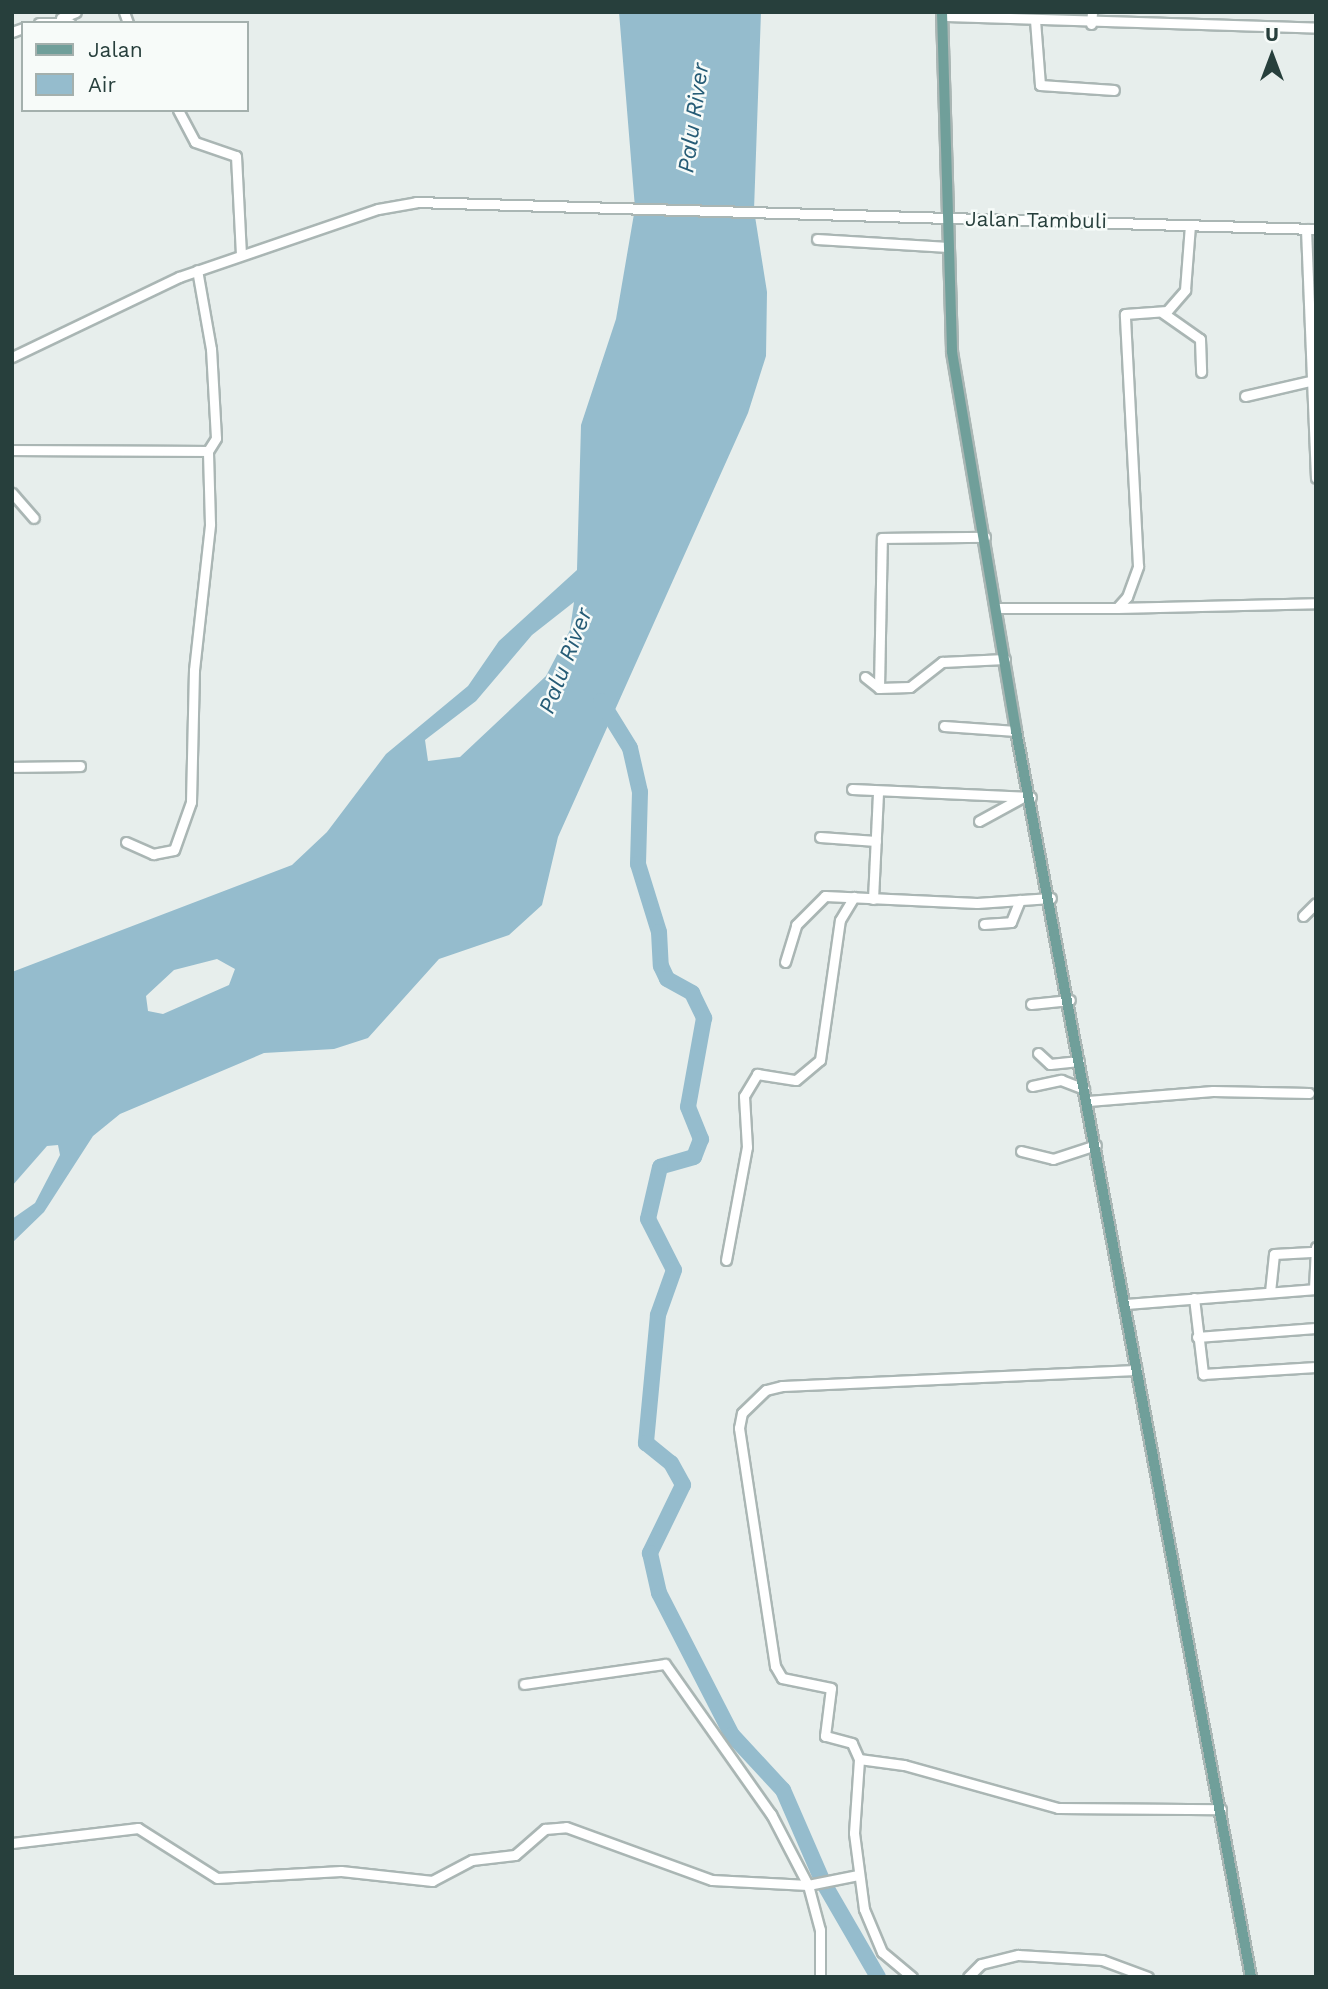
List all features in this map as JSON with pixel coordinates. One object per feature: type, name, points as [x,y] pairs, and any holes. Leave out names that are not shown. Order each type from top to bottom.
[{"type":"main road","points":[[943,14],[952,352],[1027,797],[1051,898],[1084,1089],[1251,1977]]},
{"type":"street","points":[[50,21],[76,12]]},
{"type":"street","points":[[1091,24],[1092,12]]},
{"type":"street","points":[[943,14],[1091,24],[1316,28]]},
{"type":"street","points":[[1028,18],[1040,85],[1114,90]]},
{"type":"street","points":[[60,19],[65,21]]},
{"type":"street","points":[[179,112],[195,142],[236,156],[241,255]]},
{"type":"street","name":"Jalan Tambuli","points":[[12,357],[197,270],[404,204],[757,211],[1311,229]]},
{"type":"street","points":[[1163,313],[1187,285],[1190,225]]},
{"type":"street","points":[[1311,229],[1310,380],[1316,478]]},
{"type":"street","points":[[817,239],[948,247]]},
{"type":"street","points":[[126,842],[163,854],[179,846],[187,827],[210,524],[208,451],[216,438],[216,401],[197,270]]},
{"type":"street","points":[[1117,608],[1138,566],[1125,314],[1163,313],[1200,339],[1201,372]]},
{"type":"street","points":[[1245,396],[1310,380]]},
{"type":"street","points":[[12,450],[208,451]]},
{"type":"street","points":[[12,493],[34,518]]},
{"type":"street","points":[[878,688],[882,538],[985,537]]},
{"type":"street","points":[[996,608],[1316,603]]},
{"type":"street","points":[[865,677],[878,688],[915,685],[942,662],[1005,659]]},
{"type":"street","points":[[944,726],[1016,731]]},
{"type":"street","points":[[12,767],[80,766]]},
{"type":"street","points":[[852,789],[1027,797]]},
{"type":"street","points":[[873,899],[878,792]]},
{"type":"street","points":[[979,821],[1027,797]]},
{"type":"street","points":[[820,838],[876,841]]},
{"type":"street","points":[[726,1260],[747,1147],[744,1096],[757,1074],[796,1080],[820,1060],[840,920],[854,897]]},
{"type":"street","points":[[785,962],[791,934],[820,898],[1020,901],[1051,898]]},
{"type":"street","points":[[984,924],[1011,922],[1020,901]]},
{"type":"street","points":[[1303,916],[1316,903]]},
{"type":"street","points":[[1031,1004],[1070,1000]]},
{"type":"street","points":[[1038,1053],[1050,1064],[1079,1061]]},
{"type":"street","points":[[1032,1086],[1061,1080],[1084,1089]]},
{"type":"street","points":[[1088,1101],[1213,1091],[1309,1093]]},
{"type":"street","points":[[1021,1152],[1053,1159],[1096,1145]]},
{"type":"street","points":[[1126,1304],[1315,1289],[1314,1250],[1274,1254],[1270,1292]]},
{"type":"street","points":[[1194,1298],[1200,1372],[1206,1375],[1316,1367]]},
{"type":"street","points":[[1197,1337],[1316,1328]]},
{"type":"street","points":[[912,1977],[872,1934],[858,1875],[853,1809],[859,1759],[852,1743],[825,1735],[831,1688],[778,1674],[739,1428],[742,1413],[766,1390],[782,1385],[1138,1370]]},
{"type":"street","points":[[524,1684],[665,1664],[771,1814],[813,1884],[820,1930],[820,1977]]},
{"type":"street","points":[[859,1759],[904,1765],[1058,1808],[1221,1809]]},
{"type":"street","points":[[12,1843],[138,1828],[218,1878],[341,1871],[432,1881],[472,1860],[515,1855],[555,1826],[712,1880],[813,1884],[858,1875]]},
{"type":"street","points":[[968,1977],[981,1964],[1018,1955],[1102,1959],[1148,1977]]},
{"type":"water","name":"Palu River","points":[[619,12],[761,12],[754,210],[767,292],[766,356],[748,413],[558,837],[542,905],[509,935],[439,959],[368,1038],[334,1049],[264,1053],[120,1114],[93,1136],[44,1212],[12,1243],[12,1219],[35,1203],[60,1155],[58,1145],[47,1146],[12,1186],[12,972],[292,865],[327,832],[386,754],[468,686],[499,641],[577,570],[581,425],[616,319],[635,208]],"holes":[[[574,602],[570,630],[546,676],[460,757],[428,761],[425,740],[476,701],[532,635]],[[217,959],[235,969],[229,985],[163,1014],[148,1011],[146,996],[174,970]]]},
{"type":"waterway","points":[[601,701],[630,748],[640,792],[638,864],[659,932],[661,966],[667,979],[692,993],[704,1018],[688,1107],[701,1139],[694,1157],[660,1167],[648,1219],[674,1270],[658,1315],[646,1443],[671,1463],[683,1485],[650,1553],[659,1593],[732,1735],[783,1790],[823,1882],[878,1977]]}]
